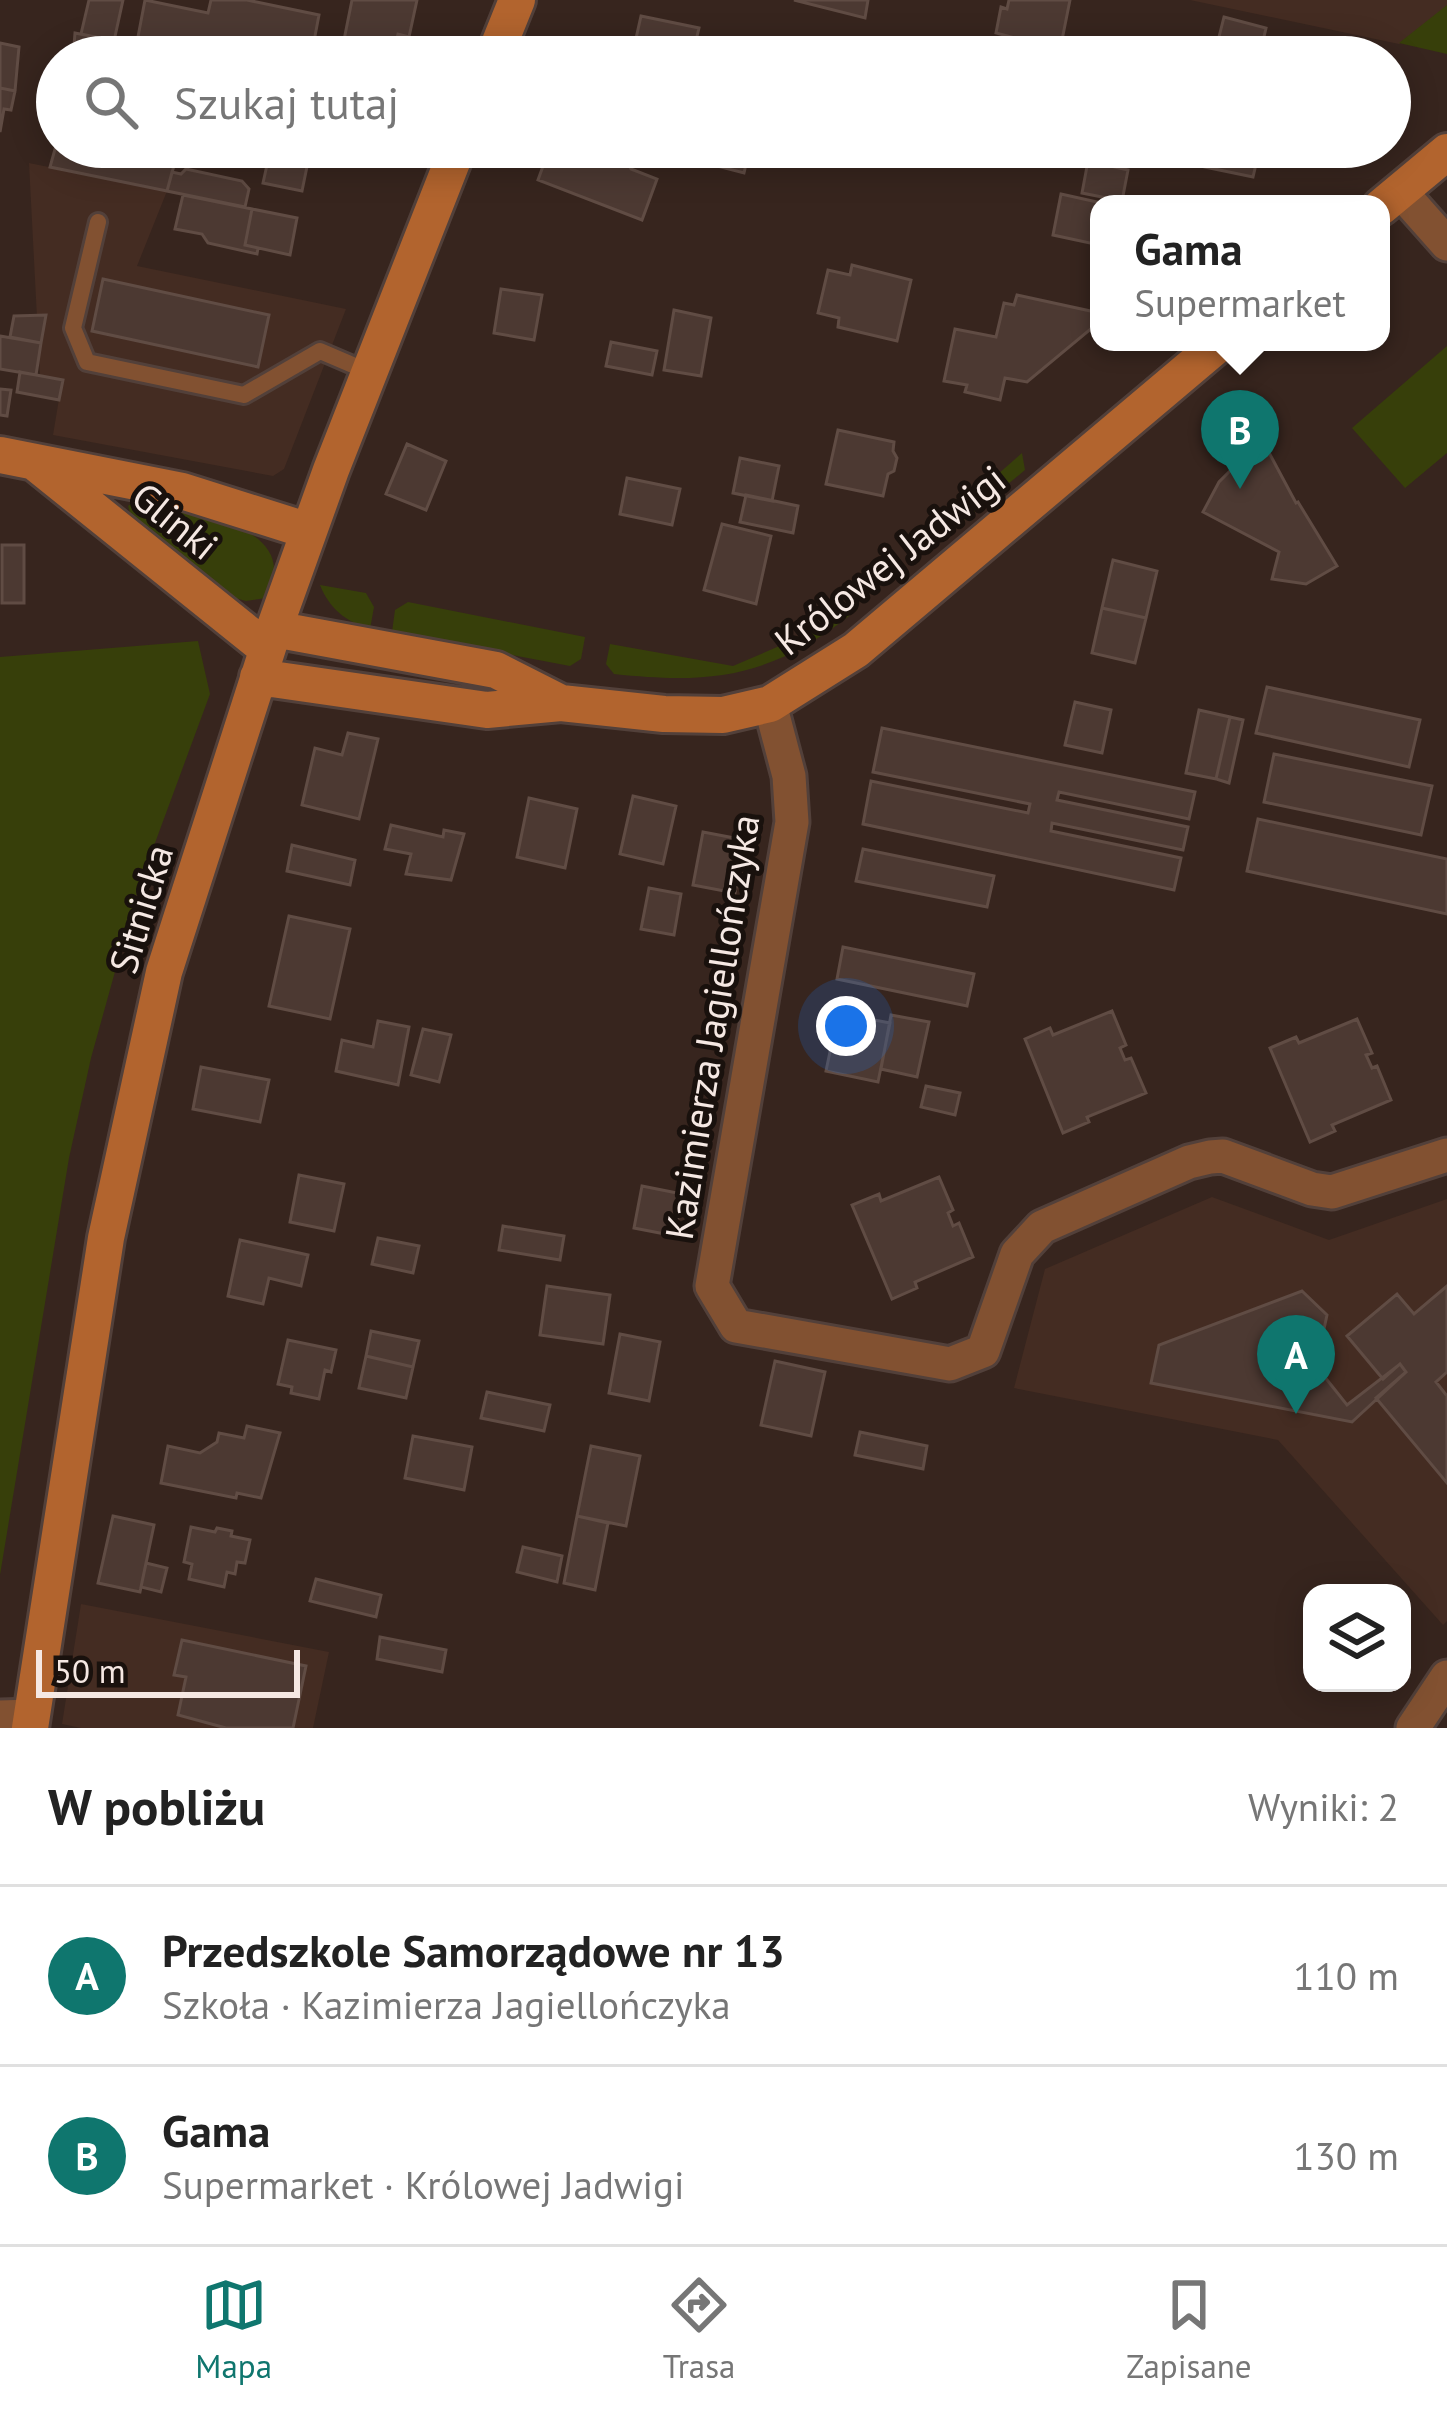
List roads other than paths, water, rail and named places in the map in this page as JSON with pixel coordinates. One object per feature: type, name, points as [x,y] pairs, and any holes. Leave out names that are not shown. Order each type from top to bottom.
[{"type":"street","points":[[502,36],[517,0]]},
{"type":"street","points":[[1447,152],[1390,199],[1447,244]]},
{"type":"street","name":"Sitnicka","points":[[20,1720],[106,1238],[164,972],[266,651],[450,168]]},
{"type":"street","name":"Królowej Jadwigi","points":[[266,651],[487,710],[561,703],[723,715],[770,704],[856,650],[1210,351]]},
{"type":"street","name":"Glinki","points":[[15,457],[182,491],[309,531]]},
{"type":"street","name":"Glinki","points":[[15,457],[266,651]]},
{"type":"street","name":"Królowej Jadwigi","points":[[266,651],[496,670],[561,703]]},
{"type":"street","name":"Kazimierza Jagiellończyka","points":[[770,704],[789,776],[792,822],[712,1286],[736,1326],[950,1364],[983,1351],[1017,1254],[1042,1227],[1189,1162],[1222,1156],[1312,1190],[1332,1192],[1447,1155]]},
{"type":"street","points":[[1413,1728],[1447,1677]]},
{"type":"lane","points":[[98,222],[73,328],[87,362],[244,395],[320,351],[369,372]]},
{"type":"place","name":"Gama","points":[[1240,489]]},
{"type":"place","name":"Przedszkole Samorządowe nr 13","points":[[1296,1414]]}]
